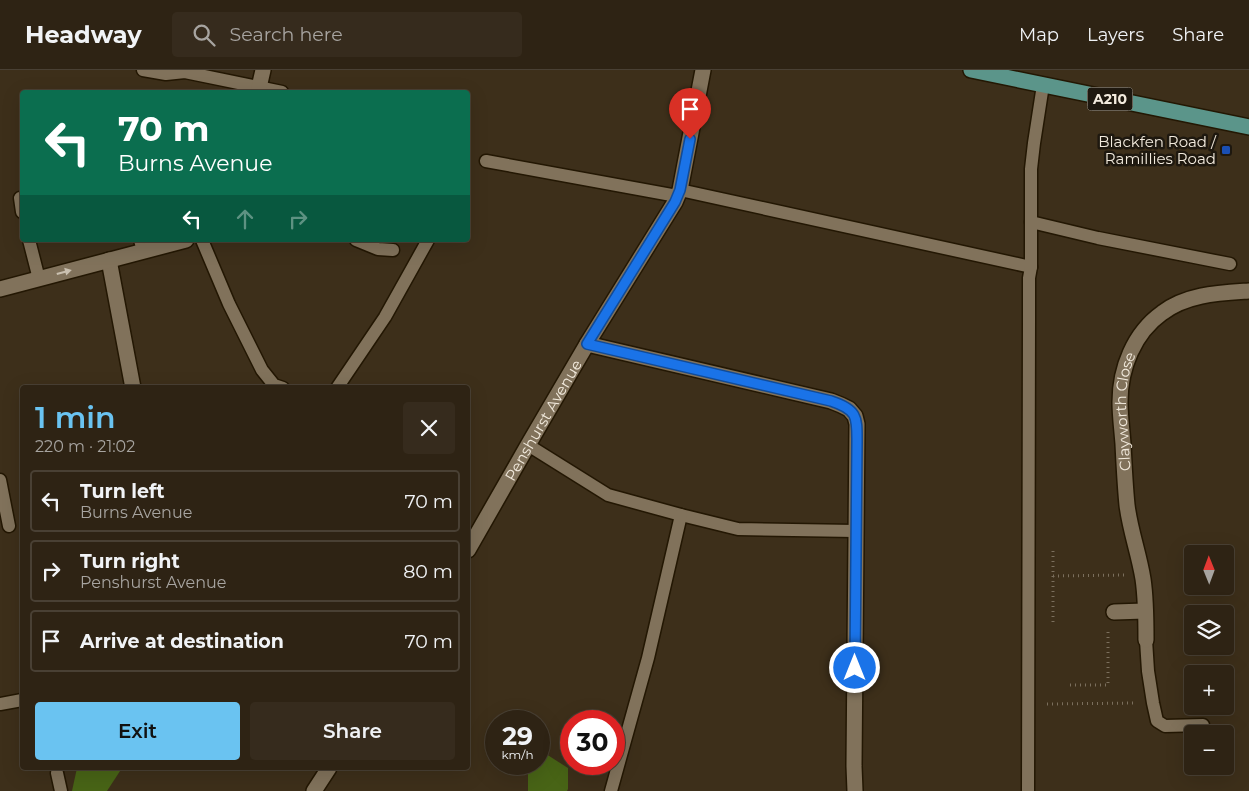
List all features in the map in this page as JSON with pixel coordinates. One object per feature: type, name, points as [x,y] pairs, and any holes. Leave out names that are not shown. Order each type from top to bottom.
[{"type":"main road","name":"A210","points":[[971,70],[1249,127]]},
{"type":"street","points":[[259,90],[263,70]]},
{"type":"street","name":"Penshurst Avenue","points":[[472,534],[528,445],[678,193],[704,70]]},
{"type":"street","points":[[0,289],[109,260],[141,246],[171,242]]},
{"type":"street","points":[[109,260],[131,385]]},
{"type":"street","name":"Clayworth Close","points":[[1146,640],[1142,575],[1127,506],[1120,403],[1121,383],[1133,347],[1142,332],[1162,313],[1191,298],[1249,291]]},
{"type":"street","points":[[587,344],[831,401],[841,404],[855,416],[857,424],[854,766],[856,791]]},
{"type":"street","points":[[1114,612],[1145,611]]},
{"type":"street","points":[[314,791],[328,770]]},
{"type":"lane","points":[[143,70],[166,74],[185,72],[259,90]]},
{"type":"lane","points":[[1028,791],[1028,321],[1031,267],[1031,169],[1043,86]]},
{"type":"lane","points":[[486,161],[678,193],[1031,267]]},
{"type":"lane","points":[[1031,222],[1098,238],[1230,264]]},
{"type":"lane","points":[[30,242],[39,279]]},
{"type":"lane","points":[[203,242],[262,370],[274,385]]},
{"type":"lane","points":[[361,242],[378,249],[393,250]]},
{"type":"lane","points":[[339,385],[385,317],[427,242]]},
{"type":"lane","points":[[528,445],[608,495],[681,515],[738,529],[855,532]]},
{"type":"lane","points":[[0,480],[9,526]]},
{"type":"lane","points":[[611,791],[648,658],[681,515]]},
{"type":"lane","points":[[1146,640],[1148,671],[1157,721],[1165,726],[1184,726]]},
{"type":"lane","points":[[0,704],[20,700]]},
{"type":"lane","points":[[57,773],[61,791]]},
{"type":"path","points":[[1053,549],[1053,622]]},
{"type":"path","points":[[1052,576],[1142,575]]},
{"type":"path","points":[[1070,685],[1108,685],[1108,612],[1114,612]]},
{"type":"path","points":[[1047,704],[1153,703]]},
{"type":"green space","points":[[550,757],[560,763],[560,775],[568,775],[567,791],[528,791],[528,775],[550,775]]},
{"type":"green space","points":[[77,770],[121,770],[107,791],[72,791]]},
{"type":"place","name":"Blackfen Road / Ramillies Road","points":[[1226,150]]},
{"type":"route","points":[[690,139],[680,190],[675,202],[587,344],[831,401],[849,409],[855,416],[857,442],[855,668]]}]
